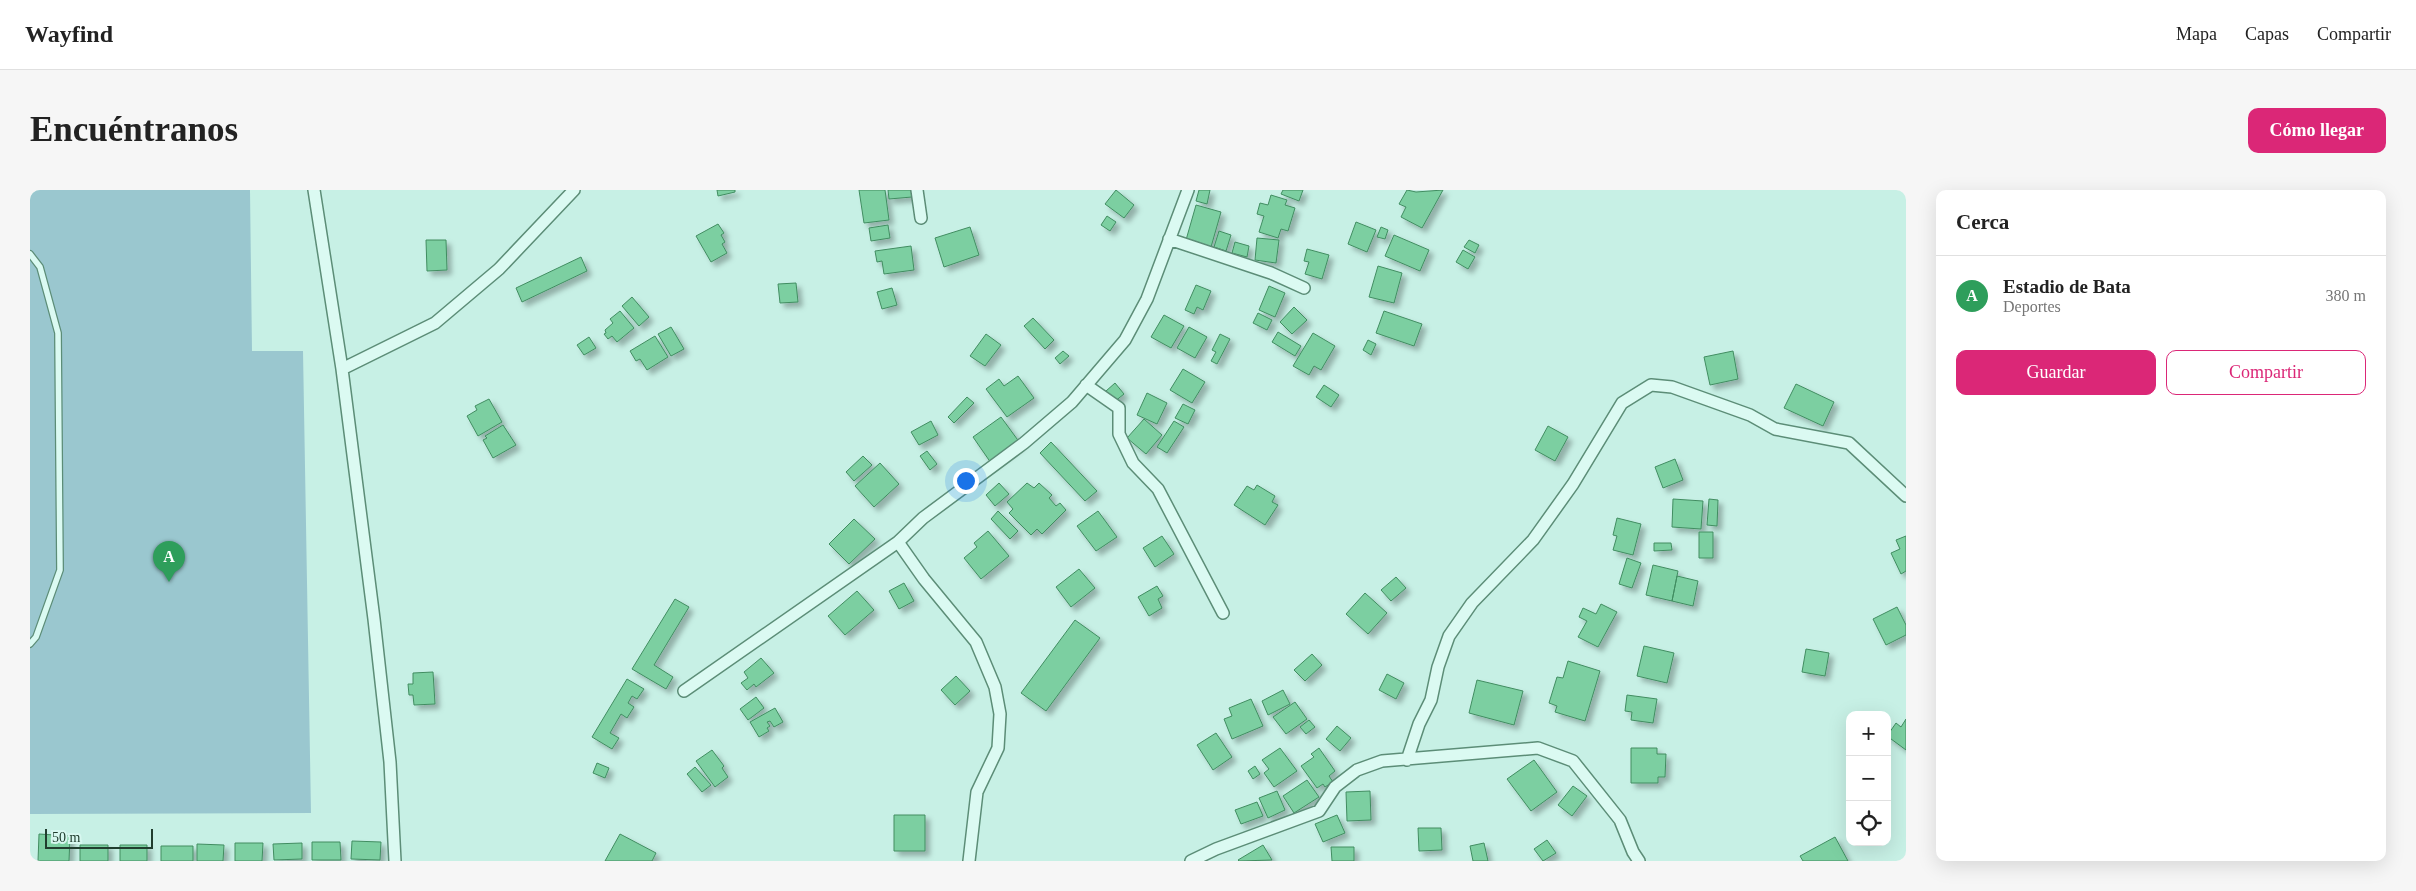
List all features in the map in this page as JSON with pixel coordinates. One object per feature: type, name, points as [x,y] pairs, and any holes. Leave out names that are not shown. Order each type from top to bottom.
[{"type":"street","points":[[314,190],[342,369],[390,762],[395,861]]},
{"type":"street","points":[[342,369],[435,323],[499,269],[574,190]]},
{"type":"street","points":[[917,190],[921,218]]},
{"type":"street","points":[[684,691],[898,542],[923,518],[1031,437],[1072,402],[1125,340],[1147,299],[1188,190]]},
{"type":"street","points":[[1169,239],[1271,273],[1304,288]]},
{"type":"street","points":[[1086,385],[1119,408],[1118,434],[1133,463],[1158,489],[1223,613]]},
{"type":"street","points":[[1407,760],[1419,724],[1431,700],[1438,667],[1449,636],[1472,603],[1534,540],[1572,484],[1622,403],[1651,385],[1680,390],[1750,415],[1775,429],[1849,444],[1906,496]]},
{"type":"street","points":[[898,542],[924,579],[976,642],[996,687],[1000,714],[998,748],[977,792],[973,816],[972,859]]},
{"type":"street","points":[[1192,861],[1216,849],[1319,811],[1335,788],[1357,770],[1382,761],[1538,748],[1574,761],[1591,780],[1620,820],[1632,852],[1639,861]]},
{"type":"lane","points":[[30,254],[40,267],[58,333],[60,570],[36,636],[30,644]]},
{"type":"shaded area","points":[[30,190],[250,190],[252,351],[303,351],[311,813],[30,814]]},
{"type":"building","points":[[717,190],[735,190],[735,192],[718,196]]},
{"type":"building","points":[[859,190],[885,190],[889,220],[864,223]]},
{"type":"building","points":[[888,190],[912,190],[912,197],[889,199]]},
{"type":"building","points":[[1116,190],[1134,205],[1124,218],[1105,204]]},
{"type":"building","points":[[1199,190],[1210,190],[1207,204],[1196,201]]},
{"type":"building","points":[[1283,190],[1303,190],[1299,201],[1281,194]]},
{"type":"building","points":[[1407,190],[1416,192],[1443,190],[1422,228],[1401,217],[1406,207],[1399,204]]},
{"type":"building","points":[[1271,195],[1287,200],[1285,205],[1295,208],[1288,231],[1281,229],[1278,238],[1259,232],[1264,216],[1257,214],[1260,203],[1268,205]]},
{"type":"building","points":[[1196,205],[1221,212],[1211,247],[1186,240]]},
{"type":"building","points":[[1107,216],[1116,222],[1110,231],[1101,225]]},
{"type":"building","points":[[1356,222],[1376,230],[1367,252],[1348,244]]},
{"type":"building","points":[[718,224],[724,233],[721,235],[725,242],[722,244],[727,253],[711,262],[696,236]]},
{"type":"building","points":[[888,225],[890,238],[871,241],[869,228]]},
{"type":"building","points":[[970,227],[979,255],[944,267],[935,238]]},
{"type":"building","points":[[1381,227],[1388,230],[1385,239],[1377,237]]},
{"type":"building","points":[[1219,231],[1231,235],[1226,251],[1214,247]]},
{"type":"building","points":[[1394,235],[1429,250],[1420,271],[1385,256]]},
{"type":"building","points":[[1257,238],[1279,240],[1276,263],[1255,260]]},
{"type":"building","points":[[426,240],[446,240],[447,270],[427,271]]},
{"type":"building","points":[[1469,240],[1479,245],[1475,253],[1464,247]]},
{"type":"building","points":[[1235,242],[1249,246],[1247,257],[1232,253]]},
{"type":"building","points":[[911,246],[914,270],[884,274],[882,261],[877,262],[875,251]]},
{"type":"building","points":[[1307,249],[1329,255],[1322,279],[1305,274],[1309,262],[1304,261]]},
{"type":"building","points":[[1463,250],[1475,257],[1468,269],[1456,262]]},
{"type":"building","points":[[581,257],[587,271],[522,302],[516,288]]},
{"type":"building","points":[[1378,266],[1402,273],[1394,303],[1369,297]]},
{"type":"building","points":[[796,283],[798,302],[780,303],[778,284]]},
{"type":"building","points":[[1196,285],[1211,291],[1203,310],[1197,307],[1194,314],[1185,310]]},
{"type":"building","points":[[1269,286],[1285,293],[1275,317],[1259,310]]},
{"type":"building","points":[[892,288],[897,305],[882,309],[877,292]]},
{"type":"building","points":[[632,297],[649,317],[639,326],[622,306]]},
{"type":"building","points":[[1294,307],[1307,320],[1292,334],[1280,322]]},
{"type":"building","points":[[620,311],[634,328],[617,342],[612,336],[608,339],[604,334],[606,333],[605,330],[613,323],[610,319]]},
{"type":"building","points":[[1384,311],[1422,324],[1414,346],[1376,333]]},
{"type":"building","points":[[1258,313],[1272,320],[1267,330],[1253,323]]},
{"type":"building","points":[[1164,315],[1184,326],[1171,348],[1151,337]]},
{"type":"building","points":[[1033,318],[1054,340],[1045,349],[1024,326]]},
{"type":"building","points":[[671,327],[684,349],[671,356],[658,334]]},
{"type":"building","points":[[1189,327],[1207,337],[1195,358],[1177,348]]},
{"type":"building","points":[[1278,332],[1301,346],[1295,356],[1272,342]]},
{"type":"building","points":[[1313,333],[1335,346],[1321,370],[1314,366],[1309,375],[1293,366]]},
{"type":"building","points":[[986,334],[1001,345],[985,366],[970,356]]},
{"type":"building","points":[[1220,334],[1230,339],[1217,364],[1211,361],[1216,352],[1212,350]]},
{"type":"building","points":[[655,336],[668,357],[647,370],[640,359],[636,361],[630,351]]},
{"type":"building","points":[[589,337],[596,348],[584,355],[577,345]]},
{"type":"building","points":[[1368,340],[1376,344],[1371,355],[1363,350]]},
{"type":"building","points":[[1063,351],[1069,356],[1060,364],[1055,358]]},
{"type":"building","points":[[1733,351],[1738,379],[1710,385],[1704,357]]},
{"type":"building","points":[[1183,369],[1205,382],[1192,403],[1170,390]]},
{"type":"building","points":[[1018,376],[1034,398],[1007,417],[986,389],[999,379],[1004,386]]},
{"type":"building","points":[[1115,383],[1124,394],[1114,402],[1106,391]]},
{"type":"building","points":[[1796,384],[1834,402],[1823,426],[1784,408]]},
{"type":"building","points":[[1324,385],[1339,395],[1331,407],[1316,397]]},
{"type":"building","points":[[1147,393],[1167,403],[1157,424],[1137,415]]},
{"type":"building","points":[[967,397],[974,403],[954,423],[948,417]]},
{"type":"building","points":[[489,399],[502,422],[478,436],[467,416],[477,410],[475,406]]},
{"type":"building","points":[[1183,404],[1195,410],[1188,424],[1175,418]]},
{"type":"building","points":[[1001,417],[1020,443],[991,463],[973,437]]},
{"type":"building","points":[[1144,419],[1162,435],[1146,454],[1127,438]]},
{"type":"building","points":[[931,421],[938,435],[919,445],[911,432]]},
{"type":"building","points":[[1174,421],[1184,427],[1167,453],[1157,447]]},
{"type":"building","points":[[503,425],[516,445],[493,458],[483,440],[487,438],[485,436]]},
{"type":"building","points":[[1548,426],[1568,437],[1555,461],[1535,450]]},
{"type":"building","points":[[1051,442],[1097,491],[1085,501],[1040,453]]},
{"type":"building","points":[[927,451],[937,464],[930,470],[920,456]]},
{"type":"building","points":[[863,456],[872,465],[854,481],[846,472]]},
{"type":"building","points":[[1675,459],[1683,480],[1663,488],[1655,467]]},
{"type":"building","points":[[880,463],[899,484],[874,507],[855,486]]},
{"type":"building","points":[[999,483],[1009,494],[995,506],[986,495]]},
{"type":"building","points":[[1027,483],[1034,488],[1039,483],[1052,495],[1049,498],[1056,506],[1060,503],[1066,510],[1042,534],[1037,529],[1031,535],[1009,513],[1013,509],[1007,502]]},
{"type":"building","points":[[1257,485],[1275,496],[1272,502],[1278,505],[1265,525],[1234,505],[1247,486],[1254,490]]},
{"type":"building","points":[[1673,499],[1703,501],[1701,529],[1672,527]]},
{"type":"building","points":[[1709,499],[1718,500],[1717,526],[1707,525]]},
{"type":"building","points":[[998,511],[1018,531],[1010,539],[991,519]]},
{"type":"building","points":[[1098,511],[1117,537],[1096,551],[1077,526]]},
{"type":"building","points":[[1617,518],[1641,524],[1633,555],[1613,550],[1617,536],[1613,535]]},
{"type":"building","points":[[854,519],[875,539],[849,564],[829,544]]},
{"type":"building","points":[[988,531],[1009,556],[981,579],[964,558],[977,547],[974,543]]},
{"type":"building","points":[[1699,532],[1713,532],[1713,558],[1699,558]]},
{"type":"building","points":[[1162,536],[1174,554],[1155,567],[1143,548]]},
{"type":"building","points":[[1906,536],[1906,571],[1901,574],[1891,553],[1900,549],[1896,540]]},
{"type":"building","points":[[1654,543],[1671,543],[1672,550],[1654,551]]},
{"type":"building","points":[[1627,558],[1641,563],[1632,588],[1619,584]]},
{"type":"building","points":[[1653,565],[1678,571],[1672,601],[1646,595]]},
{"type":"building","points":[[1079,569],[1095,588],[1071,607],[1056,587]]},
{"type":"building","points":[[1677,576],[1698,581],[1693,606],[1672,601]]},
{"type":"building","points":[[1396,577],[1406,588],[1391,601],[1381,590]]},
{"type":"building","points":[[904,583],[914,601],[899,609],[889,591]]},
{"type":"building","points":[[1157,586],[1163,596],[1158,599],[1162,608],[1149,616],[1138,597]]},
{"type":"building","points":[[857,591],[874,610],[845,635],[828,616]]},
{"type":"building","points":[[1365,593],[1387,613],[1368,634],[1346,614]]},
{"type":"building","points":[[675,599],[689,607],[654,665],[673,677],[666,689],[632,669]]},
{"type":"building","points":[[1601,604],[1617,612],[1598,647],[1578,637],[1587,621],[1579,617],[1583,608],[1596,614]]},
{"type":"building","points":[[1897,607],[1906,625],[1906,635],[1886,645],[1873,619]]},
{"type":"building","points":[[1075,620],[1100,638],[1046,711],[1021,693]]},
{"type":"building","points":[[1644,646],[1674,653],[1667,683],[1637,676]]},
{"type":"building","points":[[1806,649],[1829,653],[1825,676],[1802,672]]},
{"type":"building","points":[[1312,654],[1322,665],[1305,681],[1294,670]]},
{"type":"building","points":[[761,658],[774,673],[756,687],[754,684],[747,690],[741,683],[748,678],[744,672]]},
{"type":"building","points":[[1568,661],[1600,671],[1585,721],[1555,712],[1557,706],[1549,703],[1557,677],[1563,678]]},
{"type":"building","points":[[433,672],[435,704],[414,705],[413,695],[409,695],[408,684],[413,684],[413,673]]},
{"type":"building","points":[[1387,674],[1404,683],[1396,699],[1379,690]]},
{"type":"building","points":[[956,676],[970,691],[955,705],[941,690]]},
{"type":"building","points":[[627,679],[644,689],[637,699],[632,696],[628,703],[634,707],[627,718],[621,714],[610,733],[619,738],[612,749],[592,737]]},
{"type":"building","points":[[1477,680],[1523,691],[1514,725],[1469,713]]},
{"type":"building","points":[[1283,690],[1290,704],[1268,715],[1262,701]]},
{"type":"building","points":[[1627,695],[1657,699],[1653,723],[1631,720],[1632,712],[1625,711]]},
{"type":"building","points":[[756,697],[764,708],[748,720],[740,709]]},
{"type":"building","points":[[1251,699],[1263,726],[1232,739],[1224,719],[1232,716],[1229,708]]},
{"type":"building","points":[[1295,702],[1307,719],[1286,734],[1273,717]]},
{"type":"building","points":[[775,708],[783,722],[774,727],[770,721],[767,722],[770,726],[767,728],[769,731],[759,737],[750,722]]},
{"type":"building","points":[[1906,719],[1906,750],[1891,739],[1891,730],[1896,723],[1901,727]]},
{"type":"building","points":[[1309,720],[1315,727],[1306,734],[1300,727]]},
{"type":"building","points":[[1337,726],[1351,738],[1340,751],[1326,739]]},
{"type":"building","points":[[1216,733],[1232,757],[1213,770],[1197,745]]},
{"type":"building","points":[[1280,748],[1297,771],[1274,787],[1264,773],[1269,769],[1262,760]]},
{"type":"building","points":[[1319,748],[1335,771],[1329,776],[1333,782],[1325,787],[1323,784],[1317,788],[1301,766],[1314,757],[1311,754]]},
{"type":"building","points":[[1631,748],[1657,748],[1657,754],[1666,754],[1665,777],[1658,777],[1658,783],[1631,783]]},
{"type":"building","points":[[712,750],[724,766],[722,768],[728,777],[715,787],[696,761]]},
{"type":"building","points":[[1534,760],[1557,792],[1531,811],[1507,779]]},
{"type":"building","points":[[597,763],[609,768],[605,778],[593,773]]},
{"type":"building","points":[[1255,766],[1260,774],[1253,779],[1248,771]]},
{"type":"building","points":[[695,767],[711,785],[702,792],[687,774]]},
{"type":"building","points":[[1307,780],[1319,797],[1294,813],[1283,796]]},
{"type":"building","points":[[1573,786],[1587,796],[1572,816],[1558,805]]},
{"type":"building","points":[[1277,791],[1285,810],[1268,818],[1259,798]]},
{"type":"building","points":[[1370,791],[1371,820],[1347,821],[1346,792]]},
{"type":"building","points":[[1257,802],[1263,816],[1241,824],[1235,810]]},
{"type":"building","points":[[894,815],[925,815],[925,851],[894,851]]},
{"type":"building","points":[[1337,815],[1345,833],[1323,842],[1315,824]]},
{"type":"building","points":[[1418,828],[1441,828],[1442,850],[1419,851]]},
{"type":"building","points":[[39,834],[70,836],[69,861],[38,861]]},
{"type":"building","points":[[620,834],[656,853],[652,861],[605,861]]},
{"type":"building","points":[[1835,837],[1848,861],[1803,861],[1800,856]]},
{"type":"building","points":[[1547,840],[1556,853],[1543,861],[1534,849]]},
{"type":"building","points":[[352,841],[381,842],[380,860],[351,859]]},
{"type":"building","points":[[312,842],[340,842],[341,860],[312,860]]},
{"type":"building","points":[[235,843],[263,843],[262,861],[235,861]]},
{"type":"building","points":[[302,843],[302,859],[274,860],[273,844]]},
{"type":"building","points":[[1484,843],[1488,861],[1473,861],[1470,846]]},
{"type":"building","points":[[197,844],[224,845],[223,861],[197,861]]},
{"type":"building","points":[[80,845],[108,845],[108,861],[80,861]]},
{"type":"building","points":[[120,845],[147,845],[147,861],[120,861]]},
{"type":"building","points":[[1263,845],[1272,860],[1238,860]]},
{"type":"building","points":[[161,846],[193,846],[193,861],[161,861]]},
{"type":"building","points":[[1331,847],[1354,847],[1354,861],[1332,861]]},
{"type":"place","name":"Estadio de Bata","points":[[169,582]]}]
